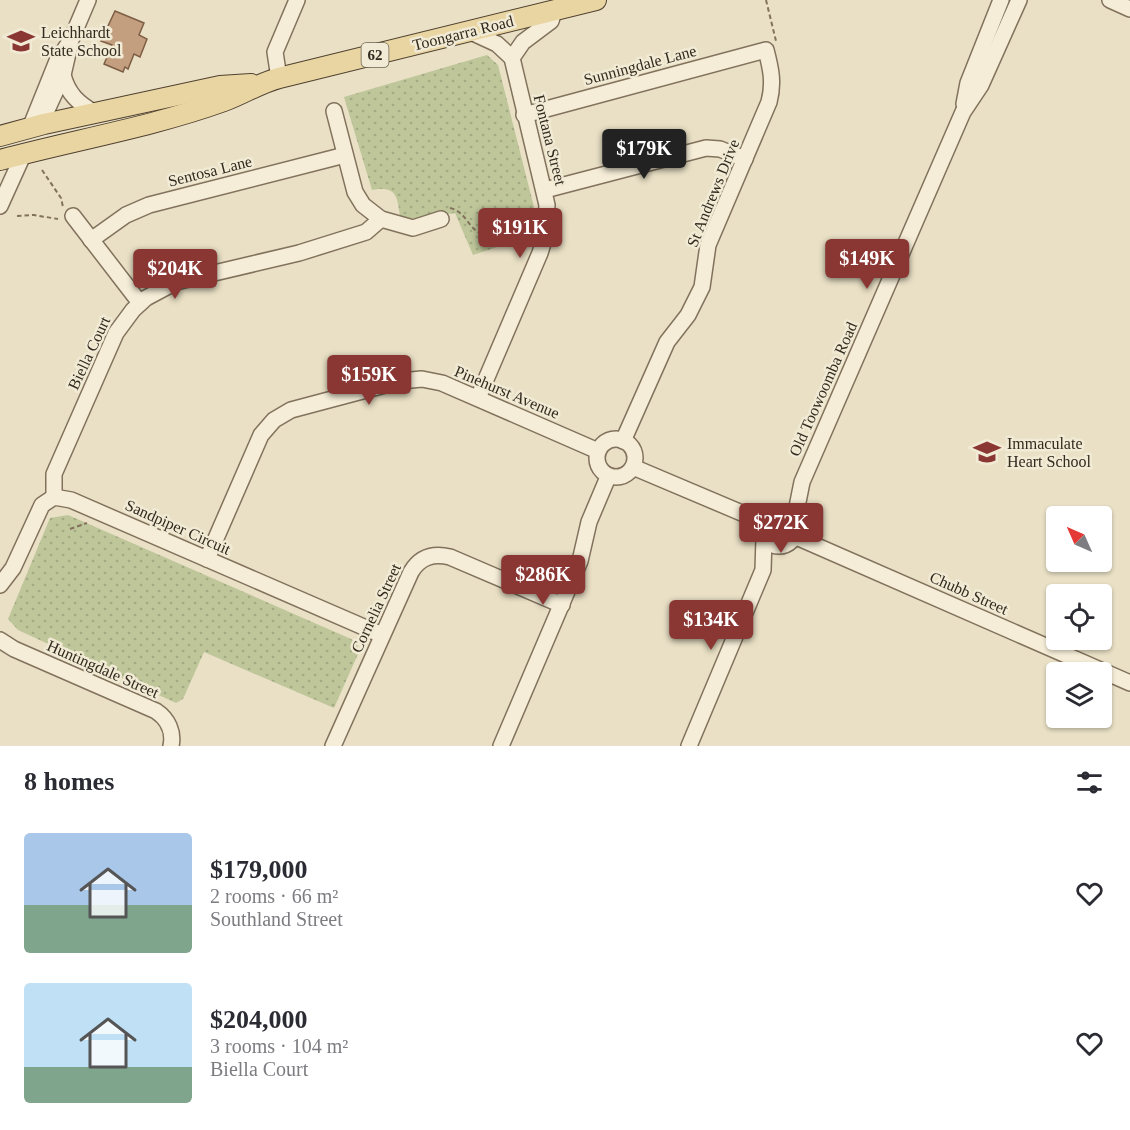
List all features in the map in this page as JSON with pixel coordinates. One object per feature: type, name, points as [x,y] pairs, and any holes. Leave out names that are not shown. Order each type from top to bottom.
[{"type":"main road","name":"Toongarra Road","points":[[0,160],[162,119],[225,100],[279,78],[471,32],[550,8],[585,1]]},
{"type":"main road","name":"Toongarra Road","points":[[0,136],[220,86],[260,84]]},
{"type":"main road","points":[[24,153],[35,127]]},
{"type":"street","points":[[35,127],[37,106],[88,0]]},
{"type":"street","points":[[279,78],[275,52],[297,0]]},
{"type":"street","name":"Old Toowoomba Road","points":[[963,112],[968,83],[1001,0]]},
{"type":"street","name":"Old Toowoomba Road","points":[[688,746],[763,570],[791,534],[802,482],[963,112],[981,85],[1019,0]]},
{"type":"street","points":[[1110,0],[1130,9]]},
{"type":"street","points":[[471,32],[497,44],[512,58],[523,42],[551,21],[550,8]]},
{"type":"street","points":[[35,127],[63,75],[70,40]]},
{"type":"street","name":"Sunningdale Lane","points":[[524,115],[766,50]]},
{"type":"street","name":"St Andrews Drive","points":[[623,441],[667,342],[688,315],[702,287],[708,245],[769,102],[772,75],[766,50]]},
{"type":"street","name":"Fontana Street","points":[[478,398],[545,237],[548,218],[545,190],[524,115],[512,58]]},
{"type":"street","points":[[63,75],[70,94],[95,113]]},
{"type":"street","points":[[334,111],[355,192],[363,205],[381,219],[413,228],[442,214]]},
{"type":"street","points":[[545,190],[706,148],[720,149],[745,159]]},
{"type":"street","points":[[0,206],[24,153]]},
{"type":"street","name":"Sentosa Lane","points":[[91,240],[126,215],[149,205],[345,155]]},
{"type":"street","points":[[66,216],[91,240],[140,303]]},
{"type":"street","name":"Biella Court","points":[[54,497],[54,474],[114,338],[124,320],[140,303],[170,284],[299,253],[366,232],[381,219]]},
{"type":"street","name":"Pinehurst Avenue","points":[[207,559],[252,452],[267,426],[282,414],[301,407],[411,379],[432,380],[598,451]]},
{"type":"street","points":[[611,440],[623,441],[628,444],[634,454],[633,467],[620,477],[608,477],[599,469],[598,451],[601,446],[611,440]]},
{"type":"street","points":[[633,467],[763,522]]},
{"type":"street","points":[[501,746],[580,561],[589,522],[608,477]]},
{"type":"street","name":"Old Toowoomba Road","points":[[776,512],[802,482]]},
{"type":"street","points":[[0,585],[13,568],[39,508],[54,497]]},
{"type":"street","name":"Sandpiper Circuit","points":[[54,497],[71,500],[382,635]]},
{"type":"street","points":[[776,512],[787,514],[791,534],[773,545],[764,538],[763,522],[768,515],[776,512]]},
{"type":"street","name":"Chubb Street","points":[[791,534],[1130,683]]},
{"type":"street","name":"Old Toowoomba Road","points":[[763,570],[764,538]]},
{"type":"street","name":"Cornelia Street","points":[[333,746],[414,567],[422,559],[433,555],[450,557],[562,605]]},
{"type":"street","name":"Huntingdale Street","points":[[0,640],[14,649],[162,715],[171,730],[171,746]]},
{"type":"path","points":[[766,0],[776,44],[766,50]]},
{"type":"path","points":[[17,216],[41,216],[63,220],[66,216],[61,198],[42,170]]},
{"type":"path","points":[[442,214],[453,208],[461,212],[474,230],[482,234],[540,218]]},
{"type":"path","points":[[70,529],[91,522]]},
{"type":"green space","points":[[487,55],[498,65],[535,211],[533,235],[473,255],[455,213],[418,219],[400,216],[396,197],[391,191],[372,190],[344,97]]},
{"type":"green space","points":[[68,515],[351,639],[357,645],[358,654],[334,708],[204,652],[183,699],[176,703],[18,630],[8,619],[50,518]]},
{"type":"building","points":[[115,11],[144,23],[139,35],[147,39],[140,57],[134,54],[128,69],[125,67],[123,72],[104,64],[112,45],[101,41]]},
{"type":"place","name":"Leichhardt State School","points":[[21,41]]},
{"type":"place","name":"Immaculate Heart School","points":[[987,452]]}]
